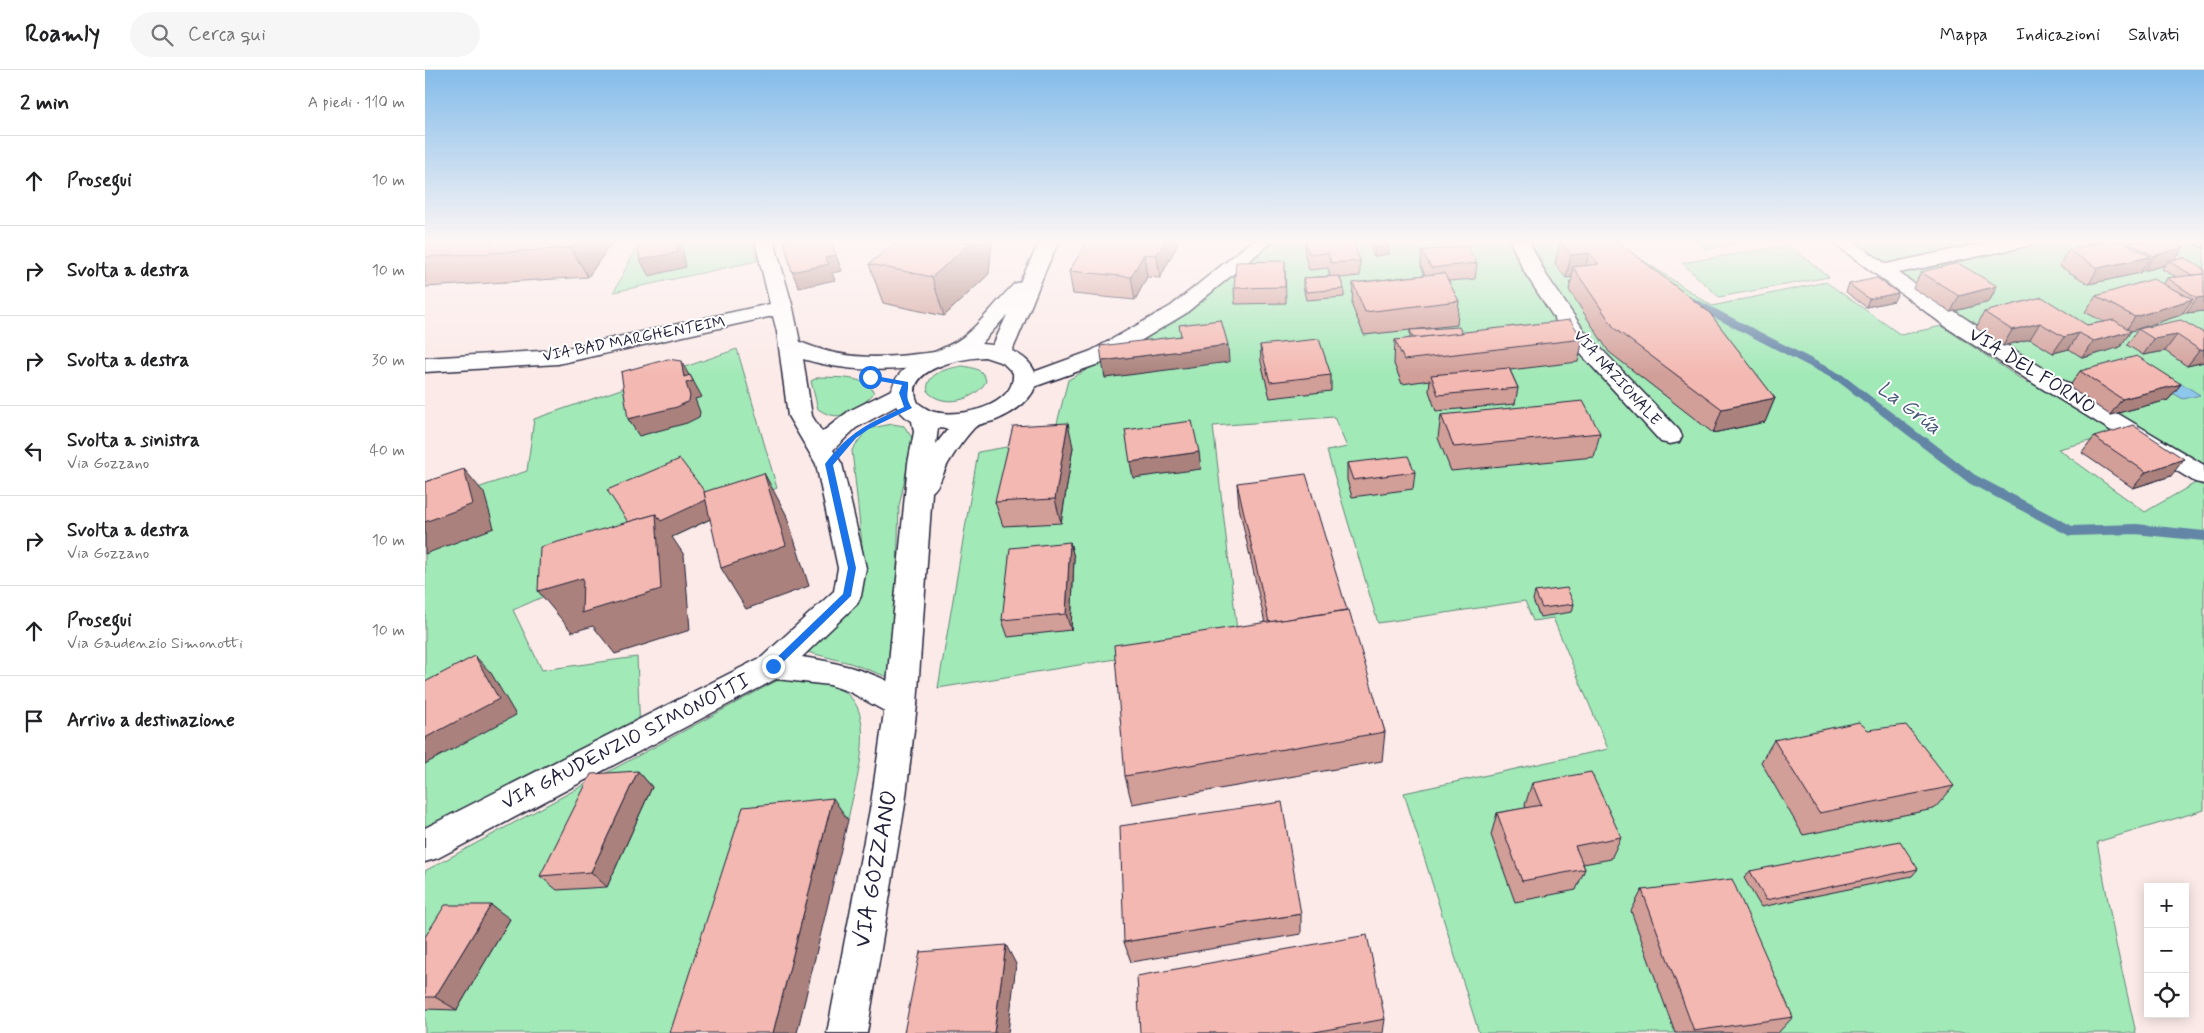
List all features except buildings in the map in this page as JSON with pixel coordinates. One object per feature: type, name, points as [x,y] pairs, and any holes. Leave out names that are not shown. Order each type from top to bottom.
[{"type":"street","points":[[777,286],[791,346],[800,416],[824,457],[853,436],[910,401]]},
{"type":"street","points":[[910,401],[912,374],[971,341],[1024,286]]},
{"type":"street","points":[[1000,353],[1025,302],[1030,286]]},
{"type":"street","points":[[1025,383],[1099,356],[1178,310],[1208,286]]},
{"type":"street","name":"VIA NAZIONALE","points":[[1543,286],[1577,336],[1670,436]]},
{"type":"street","name":"VIA DEL FORNO","points":[[1903,286],[2028,370],[2204,476]]},
{"type":"street","name":"VIA BAD MARGHENTEIM","points":[[425,365],[558,357],[783,308]]},
{"type":"street","points":[[791,346],[816,358],[855,364],[879,365],[985,350],[1000,353],[1012,358],[1021,365],[1025,373],[1025,383],[1020,392],[999,410],[968,420],[952,422],[910,401],[801,361],[791,346]]},
{"type":"street","name":"VIA GOZZANO","points":[[847,1033],[888,804],[901,705],[921,463],[926,432],[910,401]]},
{"type":"street","name":"VIA GOZZANO","points":[[919,498],[937,460],[968,420]]},
{"type":"street","name":"VIA GAUDENZIO SIMONOTTI","points":[[425,846],[773,666],[817,626],[847,596],[852,568],[824,457]]},
{"type":"street","points":[[773,666],[830,673],[861,683],[901,705]]},
{"type":"green space","points":[[617,286],[642,286],[614,292]]},
{"type":"green space","points":[[1214,286],[1546,286],[1579,336],[1548,286],[1682,286],[1712,306],[1807,286],[1832,286],[1901,335],[1942,326],[2027,383],[2036,379],[2118,434],[2058,449],[2145,512],[2197,482],[2204,487],[2204,810],[2097,842],[2116,944],[2136,1033],[1479,1033],[1404,793],[1608,749],[1553,618],[1533,621],[1525,601],[1378,623],[1327,451],[1347,447],[1334,417],[1213,426],[1238,639],[938,688],[978,452],[1053,439],[1068,380],[1142,340]]},
{"type":"green space","points":[[1707,286],[1780,286],[1719,297]]},
{"type":"green space","points":[[1911,286],[2204,286],[2204,467],[2110,415]]},
{"type":"green space","points":[[737,349],[777,488],[647,549],[645,552],[513,610],[542,670],[637,657],[640,734],[425,846],[425,506],[527,471],[534,419]]},
{"type":"green space","points":[[963,366],[977,370],[985,377],[986,381],[975,393],[959,400],[950,401],[934,397],[928,392],[930,380],[934,376],[945,370]]},
{"type":"green space","points":[[819,377],[858,380],[870,387],[874,393],[862,405],[849,413],[834,416],[826,414],[818,409],[811,381]]},
{"type":"green space","points":[[892,424],[904,426],[915,442],[899,506],[897,570],[888,677],[850,663],[807,652],[865,573],[852,450],[867,429]]},
{"type":"green space","points":[[804,678],[841,690],[853,700],[860,714],[862,750],[848,820],[761,829],[699,1033],[425,1033],[425,871],[778,680]]},
{"type":"water","points":[[2181,383],[2200,395],[2183,399],[2163,387]]},
{"type":"waterway","name":"La Grűa","points":[[1693,302],[1840,378],[1926,444]]},
{"type":"waterway","name":"La Grűa","points":[[1924,442],[1972,479],[2071,531],[2136,529],[2204,536]]},
{"type":"route","points":[[773,666],[847,596],[852,568],[829,464],[853,436],[867,427],[908,408],[904,401],[903,393],[905,383],[870,377]]}]
